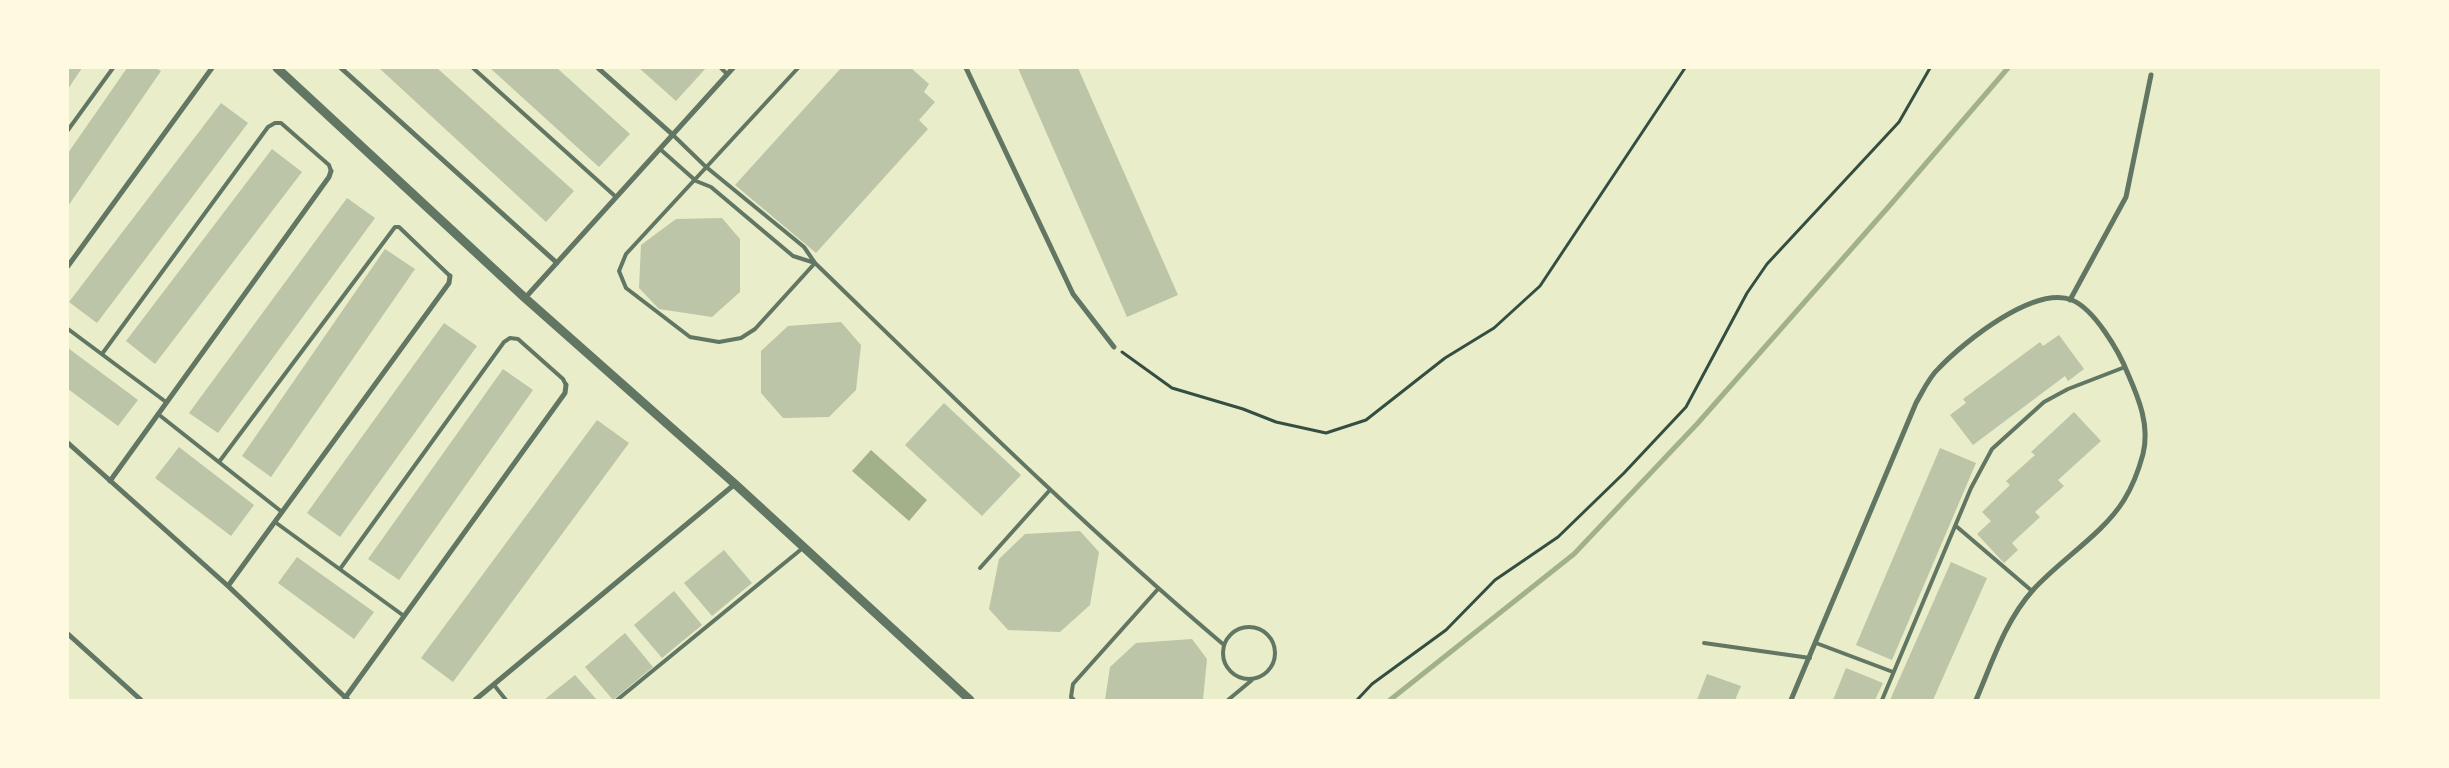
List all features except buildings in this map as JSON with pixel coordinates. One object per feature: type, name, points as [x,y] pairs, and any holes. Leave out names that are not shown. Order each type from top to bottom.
[{"type":"street","points":[[68,266],[212,68]]},
{"type":"street","points":[[276,68],[525,298],[735,484],[970,700]]},
{"type":"street","points":[[341,68],[556,263]]},
{"type":"street","points":[[598,68],[673,135]]},
{"type":"street","points":[[525,298],[733,68]]},
{"type":"street","points":[[966,68],[1073,294],[1114,347]]},
{"type":"street","points":[[2070,300],[2126,197],[2151,75]]},
{"type":"street","points":[[110,481],[329,177],[330,171]]},
{"type":"street","points":[[228,586],[449,283],[450,276]]},
{"type":"street","points":[[1791,700],[1916,403],[1937,369],[1965,344],[1996,322],[2024,306],[2050,297],[2070,300],[2088,310],[2126,367],[2137,394],[2145,425],[2143,453],[2124,500],[2102,525],[2032,591],[2013,617],[1976,700]]},
{"type":"street","points":[[68,443],[228,586],[347,699],[404,616],[566,393],[566,385]]},
{"type":"street","points":[[475,700],[735,484]]},
{"type":"street","points":[[68,634],[141,700]]},
{"type":"lane","points":[[68,130],[113,68]]},
{"type":"lane","points":[[473,68],[616,197]]},
{"type":"lane","points":[[720,68],[727,74]]},
{"type":"lane","points":[[798,68],[705,166],[626,254],[620,271],[626,288],[690,337],[719,342],[741,338],[755,329],[815,263]]},
{"type":"lane","points":[[102,354],[268,126],[275,123],[281,124],[329,165],[330,171]]},
{"type":"lane","points":[[673,135],[705,166],[804,247],[815,263],[1049,490],[1158,589],[1224,645]]},
{"type":"lane","points":[[660,148],[694,179],[711,187],[793,256],[815,263]]},
{"type":"lane","points":[[220,462],[395,227],[399,227],[450,276]]},
{"type":"lane","points":[[68,329],[166,402]]},
{"type":"lane","points":[[340,569],[504,342],[510,338],[518,339],[563,379],[566,385]]},
{"type":"lane","points":[[1882,700],[1972,488],[1992,449],[2044,402],[2068,390],[2126,367]]},
{"type":"lane","points":[[158,414],[282,512]]},
{"type":"lane","points":[[980,568],[1049,490]]},
{"type":"lane","points":[[275,522],[404,616]]},
{"type":"lane","points":[[1956,526],[2032,591]]},
{"type":"lane","points":[[617,700],[804,547]]},
{"type":"lane","points":[[1074,700],[1071,696],[1073,684],[1158,589]]},
{"type":"lane","points":[[1246,626],[1256,626],[1272,638],[1276,647],[1276,657],[1272,667],[1265,674],[1254,678],[1241,678],[1228,669],[1224,661],[1224,645],[1228,636],[1236,630],[1246,626]]},
{"type":"lane","points":[[1704,643],[1810,658]]},
{"type":"lane","points":[[1816,643],[1893,672]]},
{"type":"lane","points":[[1228,700],[1254,678]]},
{"type":"lane","points":[[494,685],[506,700]]},
{"type":"path","points":[[1114,347],[1172,388],[1276,422],[1326,433],[1366,420],[1444,358],[1494,328],[1540,286],[1685,68]]},
{"type":"path","points":[[1357,700],[1372,684],[1446,630],[1496,580],[1558,537],[1624,474],[1686,407],[1747,293],[1767,264],[1899,122],[1930,68]]},
{"type":"shaded area","points":[[871,450],[927,500],[909,521],[852,471]]},
{"type":"waterway","points":[[1390,700],[1574,554],[1697,424],[2008,68]]}]
